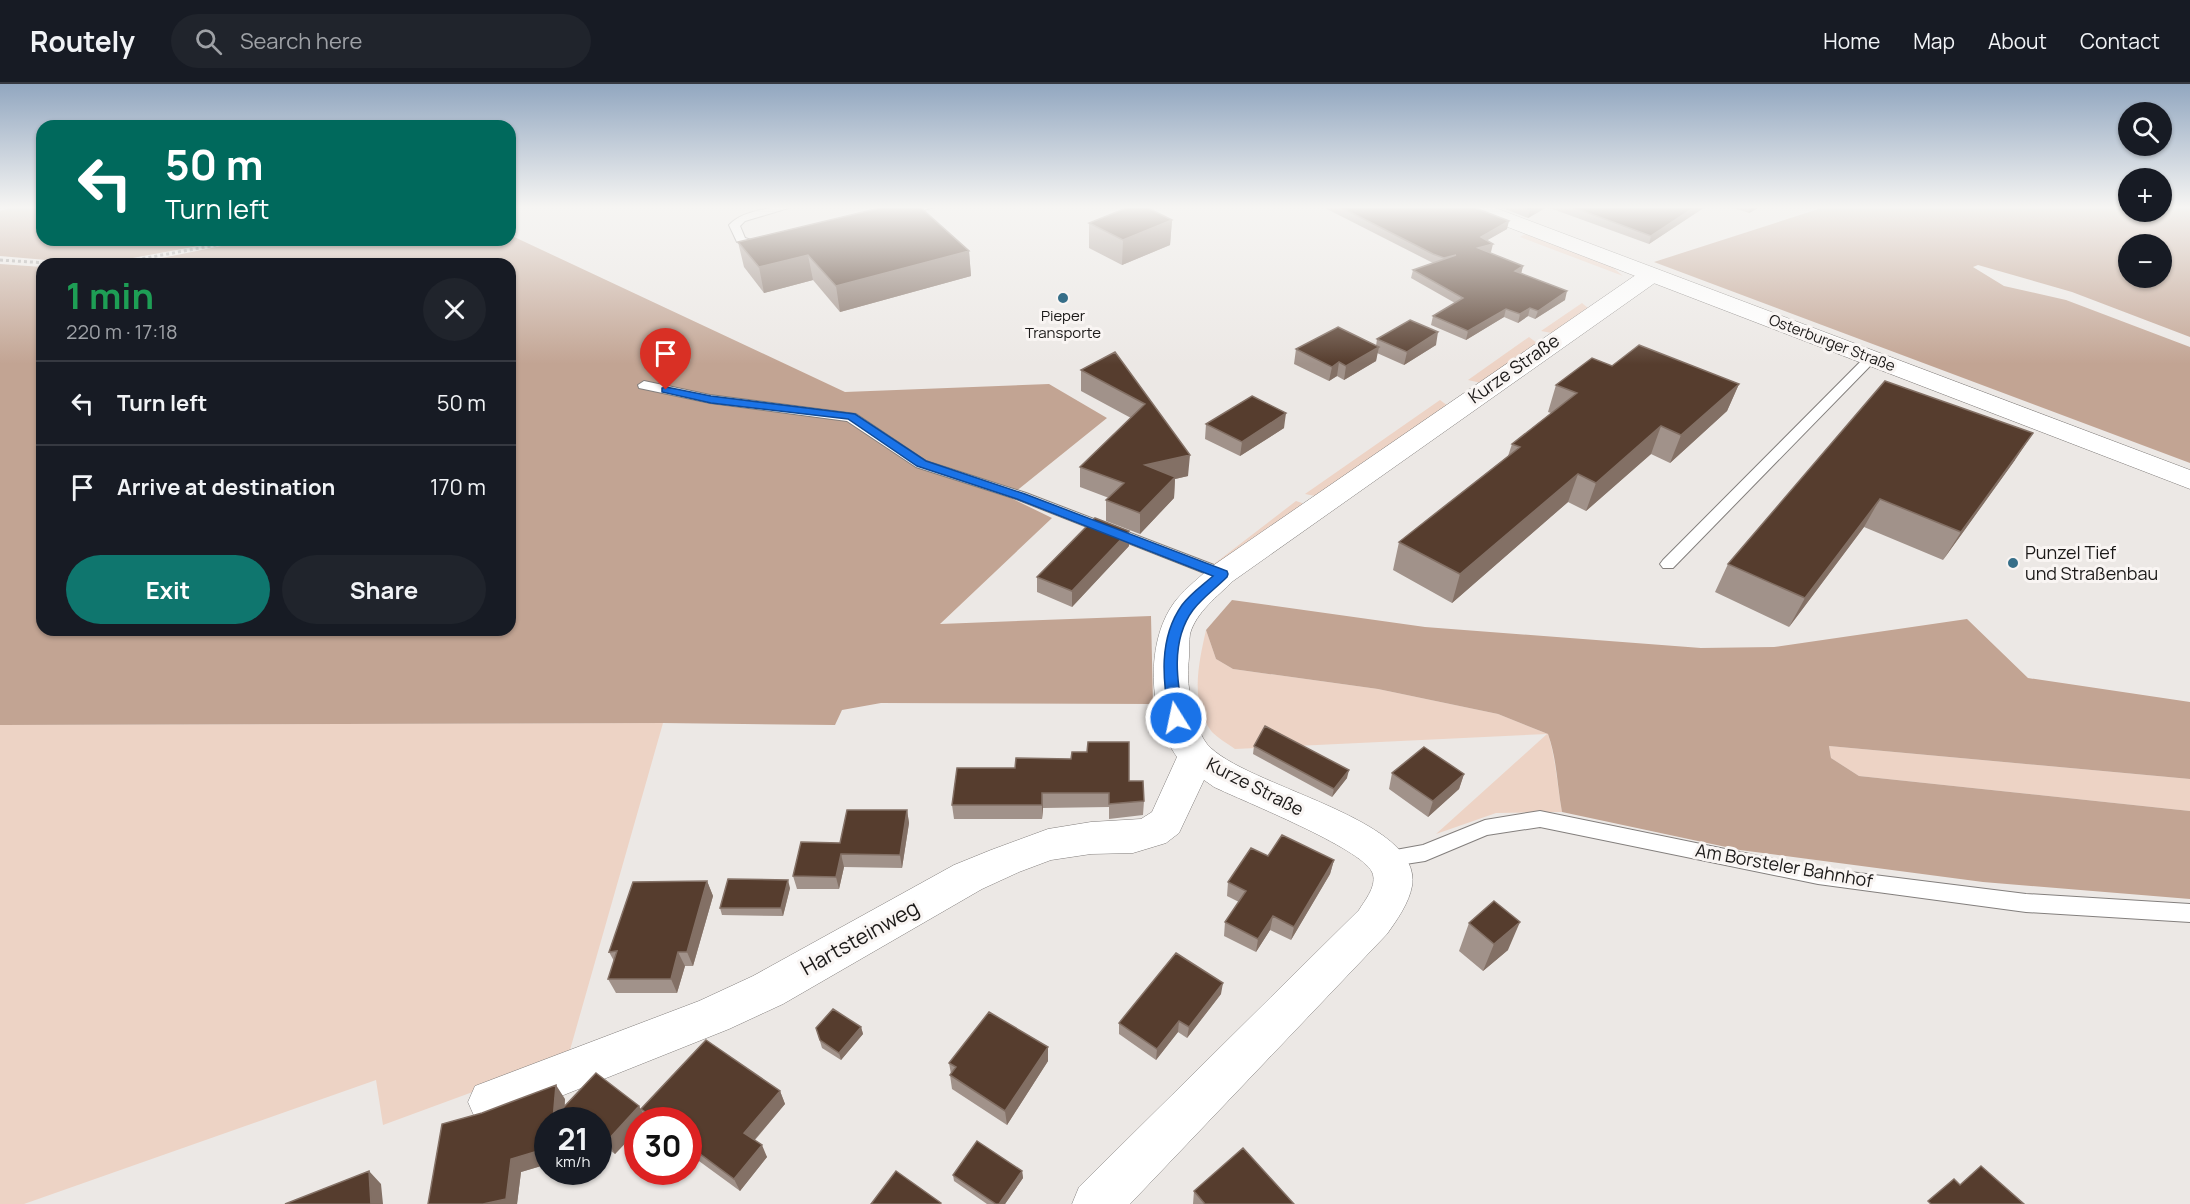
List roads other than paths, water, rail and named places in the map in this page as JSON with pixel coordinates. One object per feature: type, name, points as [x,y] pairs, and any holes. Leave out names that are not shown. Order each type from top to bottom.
[{"type":"street","name":"Osterburger Straße","points":[[1612,259],[2190,480]]},
{"type":"street","name":"Kurze Straße","points":[[1386,860],[1376,849],[1359,838],[1227,777],[1196,756],[1183,738],[1176,718],[1170,681],[1174,633],[1188,607],[1222,574],[1651,274]]},
{"type":"street","name":"Hartsteinweg","points":[[491,1102],[714,1015],[757,995],[968,877],[1005,861],[1048,845],[1090,838],[1133,837],[1152,832],[1166,822],[1196,756]]},
{"type":"street","points":[[1096,1204],[1373,922],[1390,899],[1394,878],[1386,860]]},
{"type":"lane","points":[[1668,564],[1871,358]]},
{"type":"lane","points":[[644,386],[711,399],[851,417],[921,464],[1021,496],[1222,574]]},
{"type":"lane","name":"Am Borsteler Bahnhof","points":[[1386,860],[1425,853],[1485,828],[1540,819],[1818,876],[2026,903],[2190,913]]},
{"type":"place","name":"Pieper Transporte","points":[[1063,298]]},
{"type":"place","name":"Punzel Tief und Straßenbau","points":[[2013,563]]}]
